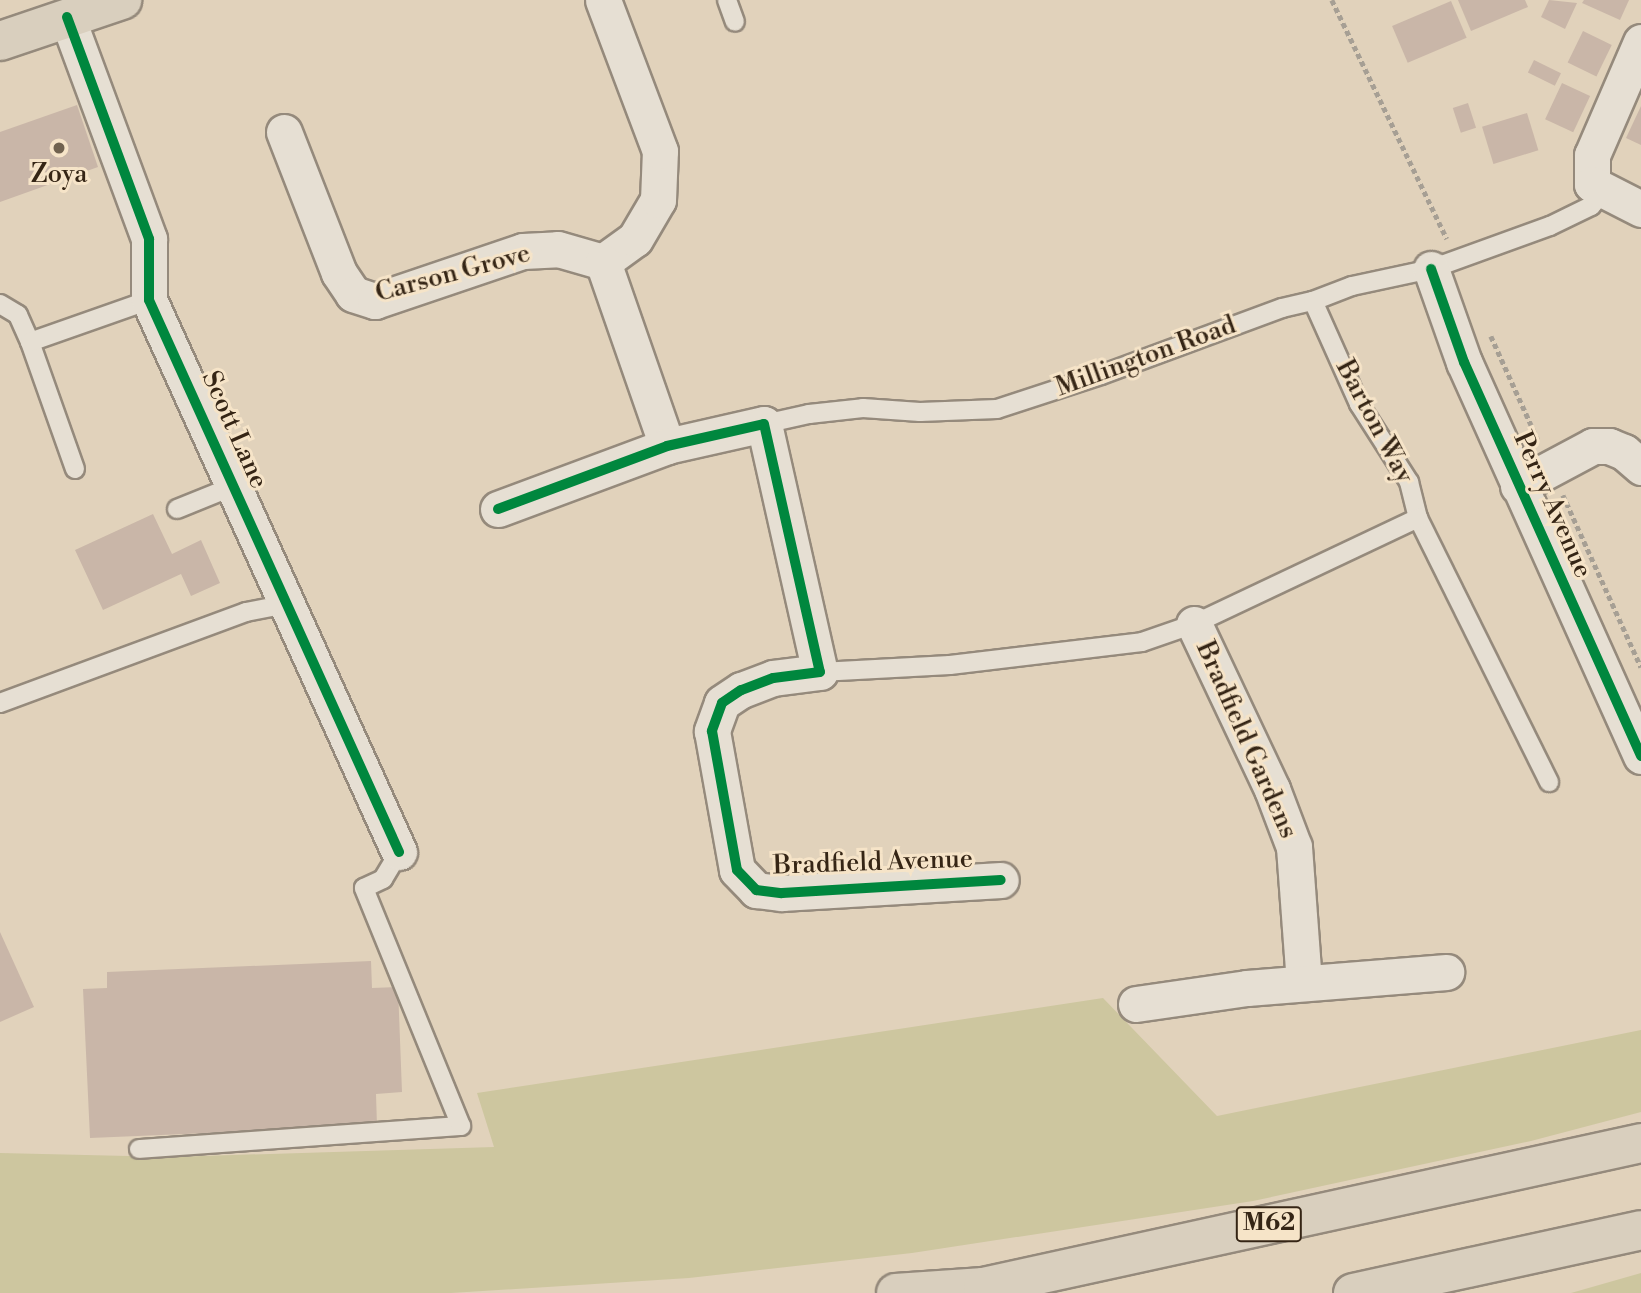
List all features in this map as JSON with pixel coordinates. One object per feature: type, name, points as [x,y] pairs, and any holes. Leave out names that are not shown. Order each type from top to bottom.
[{"type":"main road","points":[[0,41],[121,0]]},
{"type":"main road","name":"M62","points":[[896,1293],[983,1287],[1641,1143]]},
{"type":"main road","points":[[1353,1293],[1641,1230]]},
{"type":"street","points":[[603,0],[660,151],[658,200],[635,239],[603,262],[667,446]]},
{"type":"street","name":"Scott Lane","points":[[67,17],[149,239],[149,300],[399,852]]},
{"type":"street","points":[[1641,42],[1592,155],[1592,184],[1641,209]]},
{"type":"street","name":"Carson Grove","points":[[284,132],[339,273],[353,294],[375,301],[523,251],[558,249],[603,262]]},
{"type":"street","name":"Perry Avenue","points":[[1431,269],[1464,362],[1641,756]]},
{"type":"street","points":[[764,424],[820,672]]},
{"type":"street","name":"Millington Road","points":[[498,509],[667,446],[764,424]]},
{"type":"street","points":[[1518,486],[1593,446],[1609,446],[1625,452],[1641,467]]},
{"type":"street","name":"Bradfield Gardens","points":[[1195,624],[1272,789],[1294,847],[1304,983]]},
{"type":"street","name":"Bradfield Avenue","points":[[820,672],[773,678],[741,690],[722,703],[712,731],[737,870],[756,890],[782,894],[1001,880]]},
{"type":"street","points":[[1136,1004],[1247,988],[1446,972]]},
{"type":"lane","points":[[727,0],[735,22]]},
{"type":"lane","name":"Millington Road","points":[[764,424],[808,414],[863,408],[919,412],[997,408],[1101,375],[1282,308],[1313,301],[1352,286],[1431,269],[1550,226],[1591,206],[1605,190]]},
{"type":"lane","points":[[30,342],[149,300]]},
{"type":"lane","name":"Barton Way","points":[[1313,301],[1359,404],[1409,482],[1418,518],[1549,782]]},
{"type":"lane","points":[[0,304],[18,315],[75,468]]},
{"type":"lane","points":[[177,509],[234,486]]},
{"type":"lane","name":"Bradfield Avenue","points":[[820,672],[950,665],[1142,642],[1195,624],[1418,518]]},
{"type":"lane","points":[[0,703],[246,612],[287,604]]},
{"type":"lane","points":[[139,1149],[461,1126],[364,888],[383,879],[399,852]]},
{"type":"shaded area","points":[[1103,998],[1217,1116],[1641,1030],[1641,1112],[1531,1141],[1253,1201],[912,1253],[689,1278],[451,1293],[0,1293],[0,1153],[171,1157],[494,1147],[477,1093]]},
{"type":"shaded area","points":[[1641,1273],[1641,1293],[1571,1293]]},
{"type":"building","points":[[1458,0],[1525,0],[1528,7],[1471,31]]},
{"type":"building","points":[[1549,0],[1577,3],[1565,29],[1541,17]]},
{"type":"building","points":[[1584,0],[1629,0],[1620,20],[1582,3]]},
{"type":"building","points":[[1451,1],[1467,38],[1408,63],[1392,26]]},
{"type":"building","points":[[1583,31],[1612,45],[1596,76],[1568,62]]},
{"type":"building","points":[[1534,60],[1561,73],[1555,86],[1528,73]]},
{"type":"building","points":[[1562,83],[1590,96],[1573,132],[1545,119]]},
{"type":"building","points":[[1468,103],[1476,128],[1461,133],[1453,108]]},
{"type":"building","points":[[77,105],[98,167],[0,202],[0,132]]},
{"type":"building","points":[[1641,106],[1641,145],[1626,138]]},
{"type":"building","points":[[1527,113],[1538,150],[1493,164],[1482,127]]},
{"type":"building","points":[[153,514],[172,554],[201,540],[220,583],[191,596],[181,574],[103,610],[75,550]]},
{"type":"building","points":[[0,932],[34,1007],[0,1022]]},
{"type":"building","points":[[371,961],[372,988],[398,987],[402,1092],[376,1094],[377,1126],[90,1138],[83,989],[107,988],[107,972]]},
{"type":"cycle path","points":[[67,17],[149,239],[149,300],[399,852]]},
{"type":"cycle path","points":[[1431,269],[1464,362],[1641,756]]},
{"type":"cycle path","points":[[498,509],[667,446],[764,424],[820,672],[773,678],[741,690],[722,703],[712,731],[737,870],[756,890],[782,893],[1001,880]]},
{"type":"place","name":"Zoya","points":[[59,148]]}]
